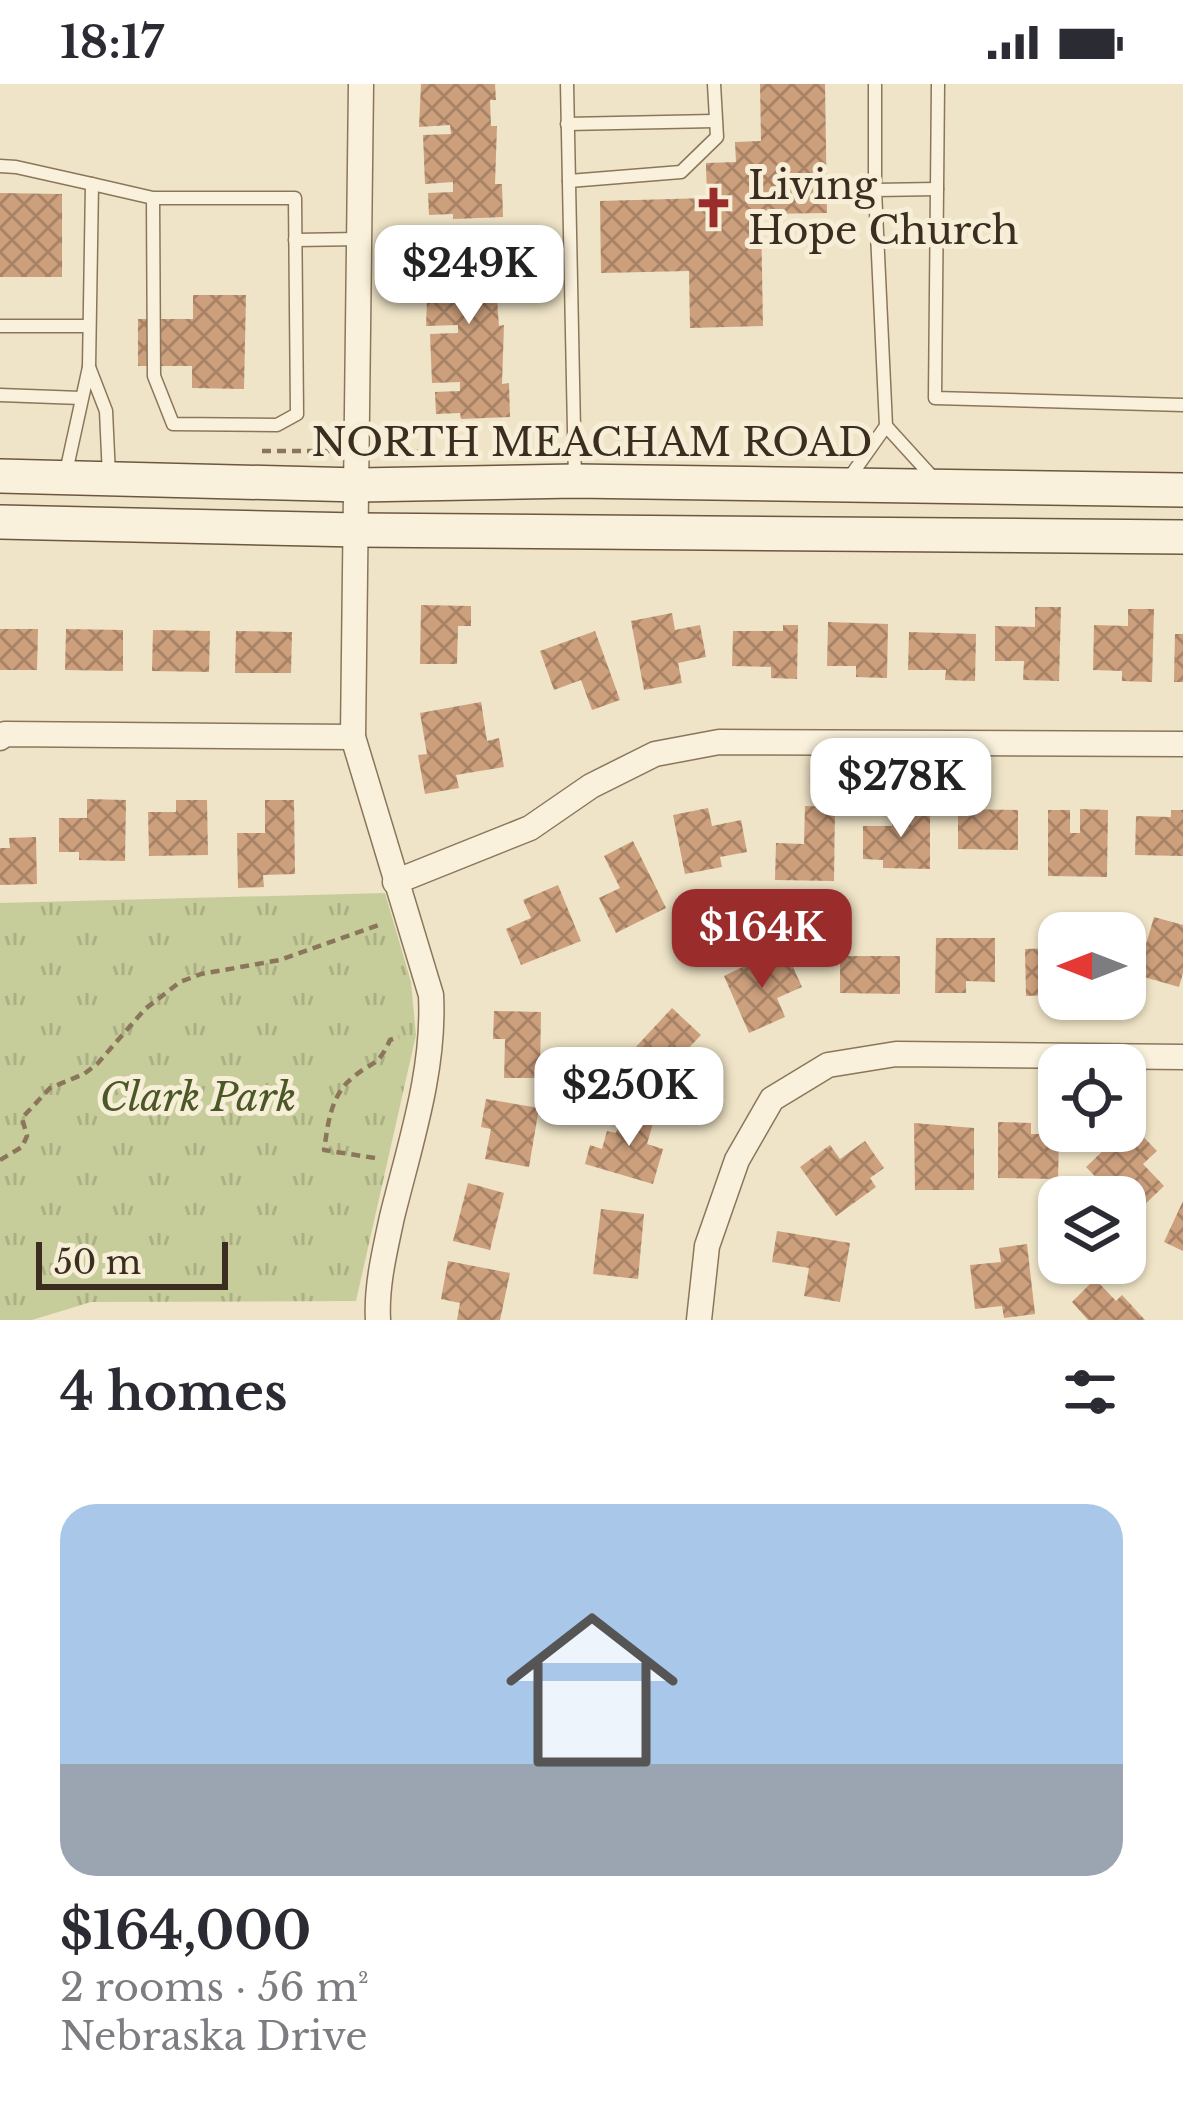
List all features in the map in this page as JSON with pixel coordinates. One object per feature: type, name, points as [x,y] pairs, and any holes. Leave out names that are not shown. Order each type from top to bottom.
[{"type":"main road","name":"NORTH MEACHAM ROAD","points":[[0,476],[359,485],[575,481],[1183,490]]},
{"type":"main road","points":[[0,522],[1183,537]]},
{"type":"street","points":[[361,84],[353,737],[430,995],[433,1033],[388,1236],[378,1320]]},
{"type":"street","points":[[0,738],[5,734],[353,737]]},
{"type":"street","points":[[395,882],[530,828],[591,786],[655,754],[687,745],[1183,744]]},
{"type":"street","points":[[699,1320],[707,1246],[736,1160],[772,1099],[828,1065],[896,1054],[1183,1057]]},
{"type":"lane","points":[[567,84],[575,481]]},
{"type":"lane","points":[[569,181],[681,172],[717,137],[714,84]]},
{"type":"lane","points":[[844,485],[886,426],[875,84]]},
{"type":"lane","points":[[938,84],[935,398],[1183,405]]},
{"type":"lane","points":[[567,124],[714,121]]},
{"type":"lane","points":[[0,166],[153,198],[295,198],[297,414],[277,425],[173,424],[154,376],[153,198]]},
{"type":"lane","points":[[65,477],[89,367],[92,184]]},
{"type":"lane","points":[[875,190],[937,190]]},
{"type":"lane","points":[[295,240],[360,239]]},
{"type":"lane","points":[[0,326],[89,326]]},
{"type":"lane","points":[[89,367],[106,411],[109,477]]},
{"type":"lane","points":[[0,395],[81,398]]},
{"type":"lane","points":[[886,426],[941,486]]},
{"type":"path","points":[[0,1160],[22,1147],[27,1136],[22,1118],[50,1088],[84,1074],[145,1009],[180,982],[280,960],[379,925]]},
{"type":"path","points":[[375,1158],[324,1150],[331,1109],[350,1079],[380,1062],[390,1040],[399,1037]]},
{"type":"green space","name":"Clark Park","points":[[385,893],[411,982],[416,1035],[356,1301],[91,1302],[32,1320],[0,1320],[0,903]]},
{"type":"building","points":[[421,84],[495,84],[491,126],[497,126],[495,184],[502,184],[503,217],[429,215],[428,193],[453,192],[453,182],[425,184],[423,135],[451,134],[450,125],[419,127]]},
{"type":"building","name":"Living Hope Church","points":[[760,84],[825,84],[827,213],[761,214],[763,326],[690,328],[689,271],[601,273],[600,201],[707,198],[706,163],[736,162],[735,142],[761,141]]},
{"type":"building","points":[[0,193],[62,194],[62,277],[0,277]]},
{"type":"building","points":[[504,237],[503,299],[497,300],[499,326],[504,325],[502,384],[509,383],[510,417],[461,419],[460,413],[436,414],[435,392],[460,391],[460,382],[432,383],[430,334],[458,333],[458,325],[426,326],[428,276],[455,275],[455,266],[432,267],[431,240]]},
{"type":"building","points":[[193,295],[246,295],[244,389],[192,388],[192,366],[138,366],[138,319],[193,319]]},
{"type":"building","points":[[421,605],[471,606],[471,626],[458,626],[457,664],[420,664]]},
{"type":"building","points":[[1035,607],[1061,607],[1059,681],[1023,680],[1024,661],[995,661],[995,626],[1035,627]]},
{"type":"building","points":[[1128,609],[1154,609],[1152,682],[1122,681],[1122,671],[1093,670],[1094,625],[1128,626]]},
{"type":"building","points":[[672,613],[675,630],[700,625],[706,657],[678,663],[682,683],[644,690],[631,621]]},
{"type":"building","points":[[828,622],[888,624],[887,678],[856,677],[856,666],[827,666]]},
{"type":"building","points":[[783,625],[798,625],[797,679],[771,678],[771,667],[732,666],[733,631],[783,631]]},
{"type":"building","points":[[0,629],[38,629],[37,670],[0,670]]},
{"type":"building","points":[[66,629],[123,630],[123,671],[65,670]]},
{"type":"building","points":[[153,630],[210,631],[209,672],[152,671]]},
{"type":"building","points":[[236,631],[292,632],[291,673],[235,673]]},
{"type":"building","points":[[595,631],[620,700],[592,710],[581,680],[554,690],[540,651]]},
{"type":"building","points":[[909,632],[976,634],[975,681],[945,680],[946,670],[908,670]]},
{"type":"building","points":[[1175,634],[1183,634],[1183,682],[1174,682]]},
{"type":"building","points":[[481,702],[487,741],[499,738],[504,767],[456,775],[459,788],[425,794],[418,755],[427,754],[420,713]]},
{"type":"building","points":[[87,799],[126,800],[125,861],[79,860],[79,852],[59,852],[59,818],[87,818]]},
{"type":"building","points":[[176,800],[207,800],[208,855],[149,856],[148,812],[176,812]]},
{"type":"building","points":[[265,800],[294,800],[295,874],[263,875],[264,887],[238,888],[237,833],[265,833]]},
{"type":"building","points":[[805,806],[835,807],[834,881],[775,880],[776,843],[804,844]]},
{"type":"building","points":[[893,807],[930,807],[930,869],[883,868],[883,860],[863,859],[863,826],[892,826]]},
{"type":"building","points":[[708,808],[712,826],[741,820],[747,852],[720,857],[722,867],[685,874],[673,815]]},
{"type":"building","points":[[958,809],[1018,810],[1018,850],[958,849]]},
{"type":"building","points":[[1080,809],[1108,810],[1107,877],[1048,876],[1048,810],[1070,810],[1070,833],[1080,833]]},
{"type":"building","points":[[1171,810],[1183,810],[1183,856],[1135,855],[1136,816],[1171,817]]},
{"type":"building","points":[[36,837],[37,884],[0,885],[0,848],[10,848],[9,838]]},
{"type":"building","points":[[633,841],[666,908],[616,933],[599,898],[620,888],[604,856]]},
{"type":"building","points":[[558,885],[581,941],[521,965],[506,929],[531,918],[523,900]]},
{"type":"building","points":[[1154,917],[1183,925],[1179,987],[1146,978],[1146,944]]},
{"type":"building","points":[[936,938],[995,938],[995,982],[966,981],[966,993],[935,993]]},
{"type":"building","points":[[1025,949],[1038,949],[1038,996],[1026,996]]},
{"type":"building","points":[[788,956],[802,987],[777,998],[785,1017],[749,1033],[724,976],[757,960],[761,968]]},
{"type":"building","points":[[840,956],[900,956],[900,994],[840,993]]},
{"type":"building","points":[[672,1008],[701,1035],[683,1054],[708,1077],[686,1100],[633,1050]]},
{"type":"building","points":[[494,1011],[541,1012],[540,1078],[504,1078],[505,1039],[493,1039]]},
{"type":"building","points":[[486,1099],[539,1108],[529,1167],[485,1159],[491,1129],[481,1127]]},
{"type":"building","points":[[624,1107],[655,1116],[647,1144],[663,1149],[653,1184],[585,1164],[590,1145],[602,1149],[607,1131],[616,1133]]},
{"type":"building","points":[[998,1122],[1031,1123],[1031,1134],[1038,1134],[1038,1152],[1059,1152],[1058,1176],[998,1178]]},
{"type":"building","points":[[914,1123],[974,1128],[974,1190],[915,1190]]},
{"type":"building","points":[[1146,1140],[1157,1151],[1143,1164],[1164,1186],[1146,1203],[1146,1176],[1095,1176],[1086,1167],[1102,1152],[1146,1152]]},
{"type":"building","points":[[865,1141],[884,1168],[870,1178],[876,1187],[836,1216],[800,1167],[830,1145],[840,1159]]},
{"type":"building","points":[[468,1183],[504,1193],[490,1250],[453,1241]]},
{"type":"building","points":[[1183,1201],[1183,1251],[1164,1242]]},
{"type":"building","points":[[601,1209],[644,1214],[638,1279],[593,1274]]},
{"type":"building","points":[[777,1231],[850,1243],[840,1302],[804,1296],[809,1268],[772,1262]]},
{"type":"building","points":[[1027,1244],[1035,1314],[1004,1318],[1002,1306],[975,1309],[970,1265],[1001,1262],[999,1248]]},
{"type":"building","points":[[448,1261],[510,1273],[500,1320],[457,1320],[460,1303],[441,1299]]},
{"type":"building","points":[[1090,1284],[1100,1284],[1116,1301],[1122,1295],[1145,1320],[1088,1320],[1072,1302]]},
{"type":"place","name":"Living Hope Church","points":[[714,207]]}]
